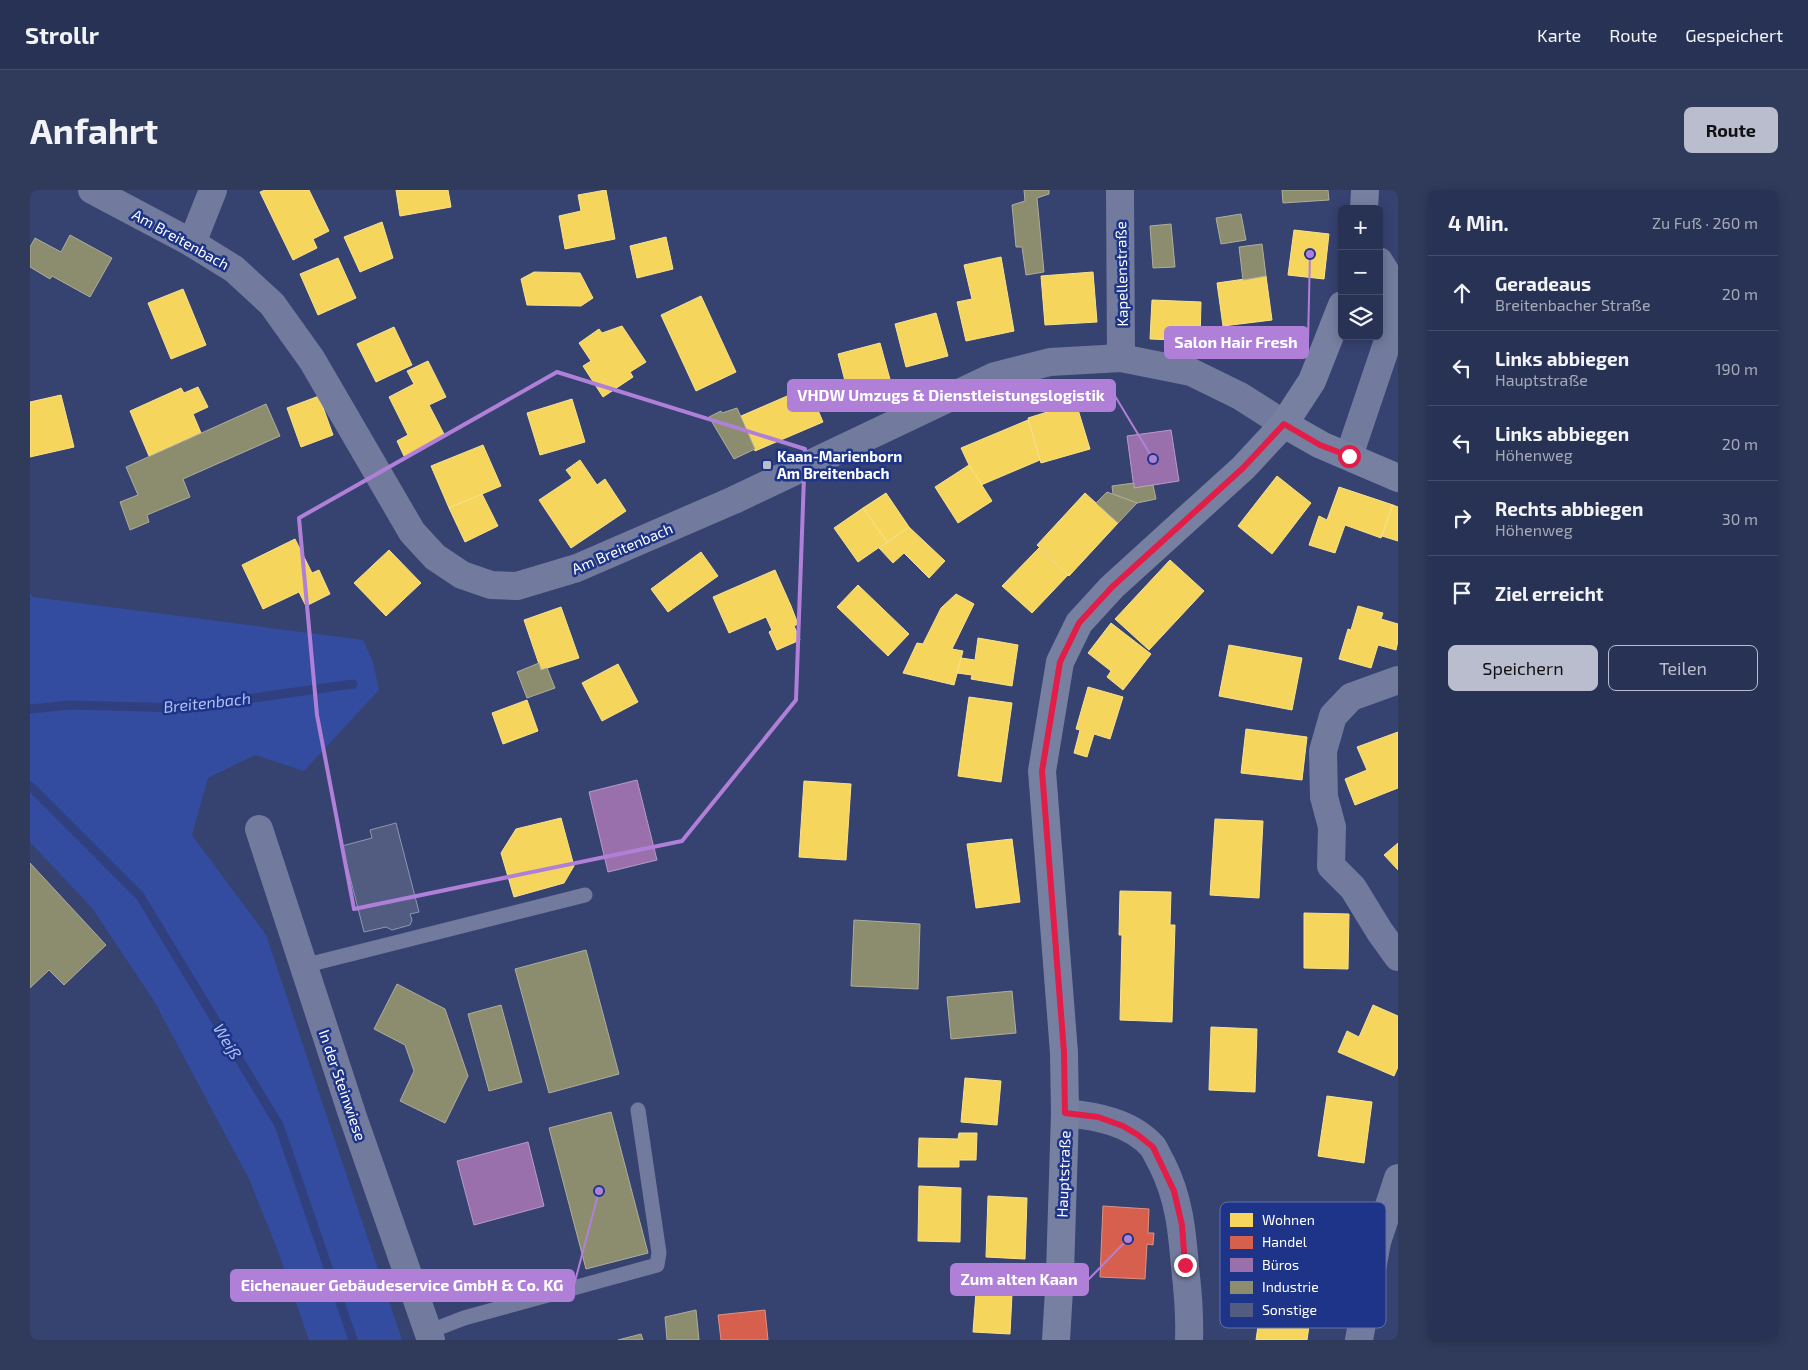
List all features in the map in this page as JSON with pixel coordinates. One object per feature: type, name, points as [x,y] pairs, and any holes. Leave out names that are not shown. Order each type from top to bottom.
[{"type":"main road","points":[[1364,205],[1365,190]]},
{"type":"main road","name":"Hauptstraße","points":[[1056,1340],[1065,1113],[1064,1052],[1042,771],[1060,662],[1079,623],[1112,587],[1243,468],[1284,424],[1312,381],[1338,315]]},
{"type":"main road","points":[[1284,424],[1320,445],[1398,478]]},
{"type":"street","name":"Am Breitenbach","points":[[92,190],[192,243],[234,269],[272,304],[312,360],[412,532],[435,557],[462,575],[491,585],[517,586],[577,568],[734,500],[995,376],[1050,362],[1122,358],[1191,372],[1240,396],[1284,424]]},
{"type":"street","points":[[192,243],[214,190]]},
{"type":"street","name":"Kapellenstraße","points":[[1120,190],[1122,358]]},
{"type":"street","points":[[1349,456],[1397,314],[1390,279],[1383,268]]},
{"type":"street","points":[[1398,680],[1350,697],[1333,716],[1323,751],[1324,797],[1332,827],[1331,866],[1353,888],[1398,957]]},
{"type":"street","name":"In der Steinwiese","points":[[259,829],[353,1117],[429,1336]]},
{"type":"street","points":[[1065,1113],[1098,1117],[1123,1126],[1153,1147],[1174,1191],[1182,1225],[1190,1313],[1189,1340]]},
{"type":"street","points":[[1386,1215],[1398,1178]]},
{"type":"lane","points":[[303,966],[585,895]]},
{"type":"lane","points":[[429,1336],[464,1318],[656,1265],[658,1254],[638,1110]]},
{"type":"highlighted area","points":[[557,372],[805,449],[796,700],[682,841],[354,909],[317,715],[299,518]]},
{"type":"shaded area","points":[[30,593],[33,597],[363,640],[373,662],[379,690],[304,771],[255,755],[208,778],[192,835],[266,935],[402,1340],[309,1340],[278,1251],[249,1179],[154,1001],[92,908],[30,842]]},
{"type":"building: Wohnen","points":[[265,190],[309,190],[329,231],[313,239],[317,248],[293,260],[260,192]]},
{"type":"building: Wohnen","points":[[396,190],[448,190],[451,207],[400,216]]},
{"type":"building: Wohnen","points":[[606,190],[615,239],[565,249],[559,216],[581,211],[578,195]]},
{"type":"building: Wohnen","points":[[382,222],[393,258],[360,272],[344,237]]},
{"type":"building: Wohnen","points":[[1294,230],[1329,234],[1324,279],[1288,275]]},
{"type":"building: Wohnen","points":[[666,237],[673,269],[637,278],[630,246]]},
{"type":"building: Wohnen","points":[[1001,257],[1014,331],[966,341],[957,302],[972,299],[964,265]]},
{"type":"building: Wohnen","points":[[338,258],[356,298],[318,315],[300,274]]},
{"type":"building: Wohnen","points":[[534,272],[580,273],[593,298],[581,306],[527,305],[521,279]]},
{"type":"building: Wohnen","points":[[1093,272],[1097,322],[1045,325],[1041,276]]},
{"type":"building: Wohnen","points":[[1266,276],[1272,320],[1223,326],[1217,283]]},
{"type":"building: Wohnen","points":[[183,289],[206,345],[171,359],[148,303]]},
{"type":"building: Wohnen","points":[[701,296],[736,372],[696,391],[661,315]]},
{"type":"building: Wohnen","points":[[1152,300],[1201,302],[1200,341],[1150,339]]},
{"type":"building: Wohnen","points":[[936,313],[948,356],[906,367],[895,324]]},
{"type":"building: Wohnen","points":[[622,326],[646,362],[630,372],[633,377],[603,397],[583,366],[591,361],[579,343],[599,329],[602,333]]},
{"type":"building: Wohnen","points":[[394,327],[412,365],[376,382],[357,344]]},
{"type":"building: Wohnen","points":[[880,343],[891,383],[857,392],[854,379],[845,381],[838,354]]},
{"type":"building: Wohnen","points":[[428,361],[446,397],[429,405],[445,436],[404,456],[397,441],[408,435],[389,397],[414,384],[407,371]]},
{"type":"building: Wohnen","points":[[198,387],[208,407],[193,414],[201,433],[149,456],[130,411],[181,388],[184,393]]},
{"type":"building: Wohnen","points":[[808,387],[823,422],[755,451],[741,416]]},
{"type":"building: Wohnen","points":[[61,395],[74,447],[30,457],[30,402]]},
{"type":"building: Wohnen","points":[[319,396],[333,435],[301,447],[287,408]]},
{"type":"building: Wohnen","points":[[572,399],[585,442],[540,455],[527,413]]},
{"type":"building: Wohnen","points":[[1076,403],[1090,449],[1041,463],[1028,418]]},
{"type":"building: Wohnen","points":[[1028,420],[1040,460],[981,485],[961,448]]},
{"type":"building: Wohnen","points":[[483,445],[501,486],[449,508],[431,466]]},
{"type":"building: Wohnen","points":[[580,460],[597,485],[605,479],[626,511],[571,548],[539,500],[572,478],[566,470]]},
{"type":"building: Wohnen","points":[[969,465],[992,501],[958,523],[935,487]]},
{"type":"building: Wohnen","points":[[1277,476],[1311,503],[1272,554],[1238,526]]},
{"type":"building: Wohnen","points":[[1339,487],[1393,505],[1381,538],[1345,525],[1335,553],[1309,545],[1319,516],[1327,520]]},
{"type":"building: Wohnen","points":[[886,493],[909,527],[887,542],[863,508]]},
{"type":"building: Wohnen","points":[[1085,493],[1118,523],[1069,576],[1037,545]]},
{"type":"building: Wohnen","points":[[482,494],[498,526],[465,542],[449,508]]},
{"type":"building: Wohnen","points":[[1393,505],[1398,507],[1398,541],[1382,536]]},
{"type":"building: Wohnen","points":[[863,508],[887,542],[858,562],[834,528]]},
{"type":"building: Wohnen","points":[[909,527],[945,561],[929,578],[904,553],[893,563],[879,548]]},
{"type":"building: Wohnen","points":[[295,539],[312,573],[319,570],[330,594],[306,606],[299,592],[263,609],[242,565]]},
{"type":"building: Wohnen","points":[[1039,548],[1068,575],[1032,613],[1002,586]]},
{"type":"building: Wohnen","points":[[389,550],[421,583],[386,616],[354,583]]},
{"type":"building: Wohnen","points":[[701,552],[718,576],[668,612],[651,589]]},
{"type":"building: Wohnen","points":[[1170,560],[1204,591],[1149,650],[1115,619]]},
{"type":"building: Wohnen","points":[[775,570],[798,624],[794,626],[800,640],[777,650],[769,632],[772,630],[766,617],[729,633],[713,597]]},
{"type":"building: Wohnen","points":[[858,585],[909,634],[888,656],[837,607]]},
{"type":"building: Wohnen","points":[[956,594],[974,604],[952,649],[963,651],[954,685],[903,673],[917,643],[923,644],[941,608]]},
{"type":"building: Wohnen","points":[[1358,606],[1383,613],[1381,619],[1398,624],[1396,650],[1378,645],[1371,668],[1339,659],[1348,629],[1351,630]]},
{"type":"building: Wohnen","points":[[561,607],[579,658],[541,670],[524,620]]},
{"type":"building: Wohnen","points":[[1111,623],[1151,654],[1123,690],[1107,677],[1111,671],[1088,653]]},
{"type":"building: Wohnen","points":[[978,638],[1018,645],[1012,686],[971,679],[972,675],[957,673],[961,658],[975,660]]},
{"type":"building: Wohnen","points":[[1229,645],[1302,658],[1292,710],[1219,696]]},
{"type":"building: Wohnen","points":[[618,664],[638,702],[602,721],[582,683]]},
{"type":"building: Wohnen","points":[[1088,687],[1123,697],[1110,739],[1094,734],[1087,757],[1074,753],[1080,730],[1076,729]]},
{"type":"building: Wohnen","points":[[969,697],[1012,703],[1001,782],[958,776]]},
{"type":"building: Wohnen","points":[[527,700],[538,731],[503,744],[492,713]]},
{"type":"building: Wohnen","points":[[1246,729],[1307,737],[1302,780],[1241,773]]},
{"type":"building: Wohnen","points":[[1398,732],[1398,788],[1355,805],[1345,779],[1367,770],[1357,747]]},
{"type":"building: Wohnen","points":[[804,781],[851,784],[846,860],[799,857]]},
{"type":"building: Wohnen","points":[[561,818],[574,866],[564,883],[514,897],[501,853],[516,829]]},
{"type":"building: Wohnen","points":[[1215,819],[1263,821],[1259,898],[1210,895]]},
{"type":"building: Wohnen","points":[[1012,839],[1020,902],[976,908],[967,844]]},
{"type":"building: Wohnen","points":[[1398,843],[1398,870],[1384,855]]},
{"type":"building: Wohnen","points":[[1120,891],[1171,892],[1170,925],[1175,925],[1172,1022],[1120,1020],[1122,935],[1119,935]]},
{"type":"building: Wohnen","points":[[1304,913],[1349,914],[1348,969],[1304,968]]},
{"type":"building: Wohnen","points":[[1373,1005],[1398,1016],[1398,1067],[1394,1076],[1338,1052],[1347,1031],[1359,1037]]},
{"type":"building: Wohnen","points":[[1211,1027],[1257,1029],[1255,1092],[1209,1090]]},
{"type":"building: Wohnen","points":[[965,1078],[1001,1081],[997,1125],[961,1122]]},
{"type":"building: Wohnen","points":[[1327,1096],[1372,1102],[1364,1163],[1318,1156]]},
{"type":"building: Wohnen","points":[[959,1133],[977,1133],[976,1160],[959,1160],[959,1167],[918,1167],[919,1138],[958,1139]]},
{"type":"building: Wohnen","points":[[919,1186],[961,1188],[960,1242],[918,1241]]},
{"type":"building: Wohnen","points":[[988,1196],[1027,1198],[1025,1259],[986,1257]]},
{"type":"building: Wohnen","points":[[976,1292],[1012,1294],[1010,1334],[973,1332]]},
{"type":"building: Wohnen","points":[[1258,1328],[1309,1328],[1307,1340],[1256,1340]]},
{"type":"building: Handel","points":[[1103,1206],[1149,1209],[1148,1233],[1154,1233],[1153,1245],[1147,1244],[1145,1279],[1100,1277]]},
{"type":"building: Handel","points":[[765,1310],[768,1340],[721,1340],[718,1315]]},
{"type":"building: Büros","points":[[1171,430],[1179,481],[1134,488],[1127,436]]},
{"type":"building: Büros","points":[[637,780],[657,860],[608,872],[589,792]]},
{"type":"building: Büros","points":[[528,1142],[544,1206],[474,1225],[457,1161]]},
{"type":"building: Industrie","points":[[1024,190],[1049,190],[1049,194],[1037,198],[1044,272],[1026,275],[1022,247],[1016,247],[1012,205],[1025,201]]},
{"type":"building: Industrie","points":[[1282,190],[1328,190],[1329,200],[1283,203]]},
{"type":"building: Industrie","points":[[1241,214],[1246,240],[1221,244],[1216,218]]},
{"type":"building: Industrie","points":[[1171,224],[1175,267],[1153,268],[1150,226]]},
{"type":"building: Industrie","points":[[70,235],[112,258],[90,297],[52,276],[50,279],[30,267],[30,247],[35,238],[61,252]]},
{"type":"building: Industrie","points":[[1262,244],[1266,276],[1243,280],[1239,247]]},
{"type":"building: Industrie","points":[[266,404],[280,436],[183,479],[190,497],[147,515],[149,522],[130,530],[120,502],[138,495],[126,467]]},
{"type":"building: Industrie","points":[[737,408],[755,449],[734,459],[709,417],[721,411],[722,413]]},
{"type":"building: Industrie","points":[[1134,483],[1134,488],[1153,485],[1156,499],[1137,503],[1113,494],[1112,486]]},
{"type":"building: Industrie","points":[[1107,492],[1137,503],[1118,523],[1096,503]]},
{"type":"building: Industrie","points":[[539,663],[541,670],[547,668],[555,688],[527,698],[517,672]]},
{"type":"building: Industrie","points":[[30,863],[106,945],[64,985],[49,970],[30,988]]},
{"type":"building: Industrie","points":[[854,920],[920,924],[918,989],[851,986]]},
{"type":"building: Industrie","points":[[586,950],[619,1074],[549,1093],[515,969]]},
{"type":"building: Industrie","points":[[397,984],[445,1009],[468,1076],[445,1123],[400,1101],[414,1071],[405,1045],[374,1029]]},
{"type":"building: Industrie","points":[[1012,991],[1016,1033],[951,1039],[947,997]]},
{"type":"building: Industrie","points":[[501,1005],[522,1082],[489,1091],[468,1014]]},
{"type":"building: Industrie","points":[[611,1112],[648,1253],[586,1269],[549,1128]]},
{"type":"building: Industrie","points":[[696,1310],[699,1340],[667,1340],[665,1317]]},
{"type":"building: Industrie","points":[[641,1334],[643,1340],[618,1340]]},
{"type":"building: Sonstige","points":[[396,823],[419,912],[410,914],[412,920],[410,925],[392,930],[386,927],[364,932],[342,846],[372,838],[370,830]]},
{"type":"waterway","name":"Breitenbach","points":[[30,709],[70,705],[182,708],[353,684]]},
{"type":"waterway","name":"Weiß","points":[[30,786],[140,896],[279,1125],[353,1340]]},
{"type":"place","name":"Salon Hair Fresh","points":[[1310,254]]},
{"type":"place","name":"VHDW Umzugs & Dienstleistungslogistik","points":[[1153,459]]},
{"type":"place","name":"Kaan-Marienborn Am Breitenbach","points":[[767,465]]},
{"type":"place","name":"Eichenauer Gebäudeservice GmbH & Co. KG","points":[[599,1191]]},
{"type":"place","name":"Zum alten Kaan","points":[[1128,1239]]},
{"type":"route","points":[[1185,1265],[1182,1225],[1174,1191],[1153,1147],[1123,1126],[1098,1117],[1065,1113],[1064,1052],[1042,771],[1060,662],[1079,623],[1112,587],[1243,468],[1284,424],[1320,445],[1349,456]]}]
